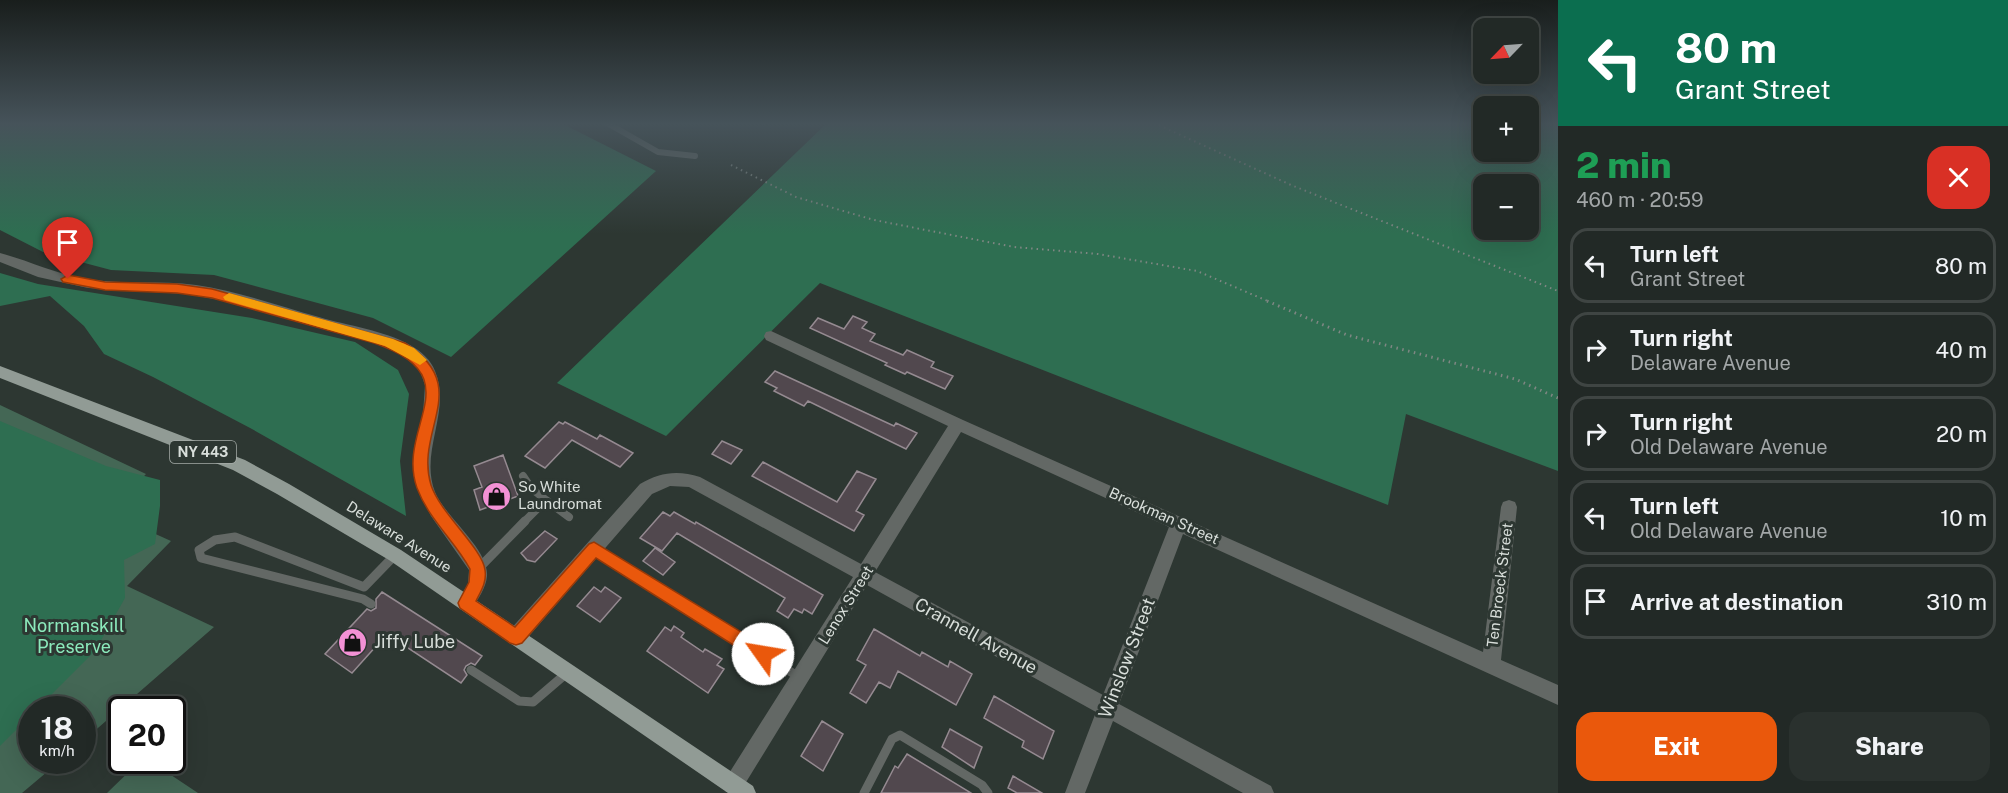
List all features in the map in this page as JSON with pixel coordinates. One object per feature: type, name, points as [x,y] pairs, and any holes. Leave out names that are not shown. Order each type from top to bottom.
[{"type":"main road","name":"Delaware Avenue","points":[[0,372],[239,465],[395,555],[740,789]]},
{"type":"street","points":[[0,257],[40,272],[93,284],[177,288],[229,297],[383,340],[410,352],[425,366],[433,390],[432,410],[421,452],[420,469],[425,488],[442,521],[478,569],[477,583],[466,603]]},
{"type":"street","name":"Brookman Street","points":[[771,336],[958,424],[1558,695]]},
{"type":"street","name":"Lenox Street","points":[[740,789],[800,678],[958,424]]},
{"type":"street","name":"Crannell Avenue","points":[[594,549],[646,489],[667,479],[687,480],[866,575],[1264,793]]},
{"type":"street","name":"Ten Broeck Street","points":[[1491,663],[1509,507]]},
{"type":"street","name":"Winslow Street","points":[[1075,793],[1179,523]]},
{"type":"street","points":[[516,637],[594,549]]},
{"type":"lane","points":[[523,476],[531,488],[568,517]]},
{"type":"lane","points":[[478,569],[546,500]]},
{"type":"lane","points":[[371,604],[363,599],[201,558],[198,550],[205,543],[235,537],[364,587],[395,555]]},
{"type":"lane","points":[[594,549],[800,678]]},
{"type":"lane","points":[[471,670],[519,702],[533,702],[568,672]]},
{"type":"lane","points":[[864,793],[891,740],[900,735],[982,784],[988,793]]},
{"type":"path","points":[[1236,160],[1292,185],[1558,291]]},
{"type":"path","points":[[731,165],[796,197],[874,220],[1014,247],[1098,254],[1197,271],[1347,335],[1515,379],[1558,398]]},
{"type":"green space","points":[[0,160],[634,160],[656,171],[451,357],[373,318],[214,275],[111,270],[43,252],[0,230]]},
{"type":"green space","points":[[789,160],[1473,160],[1473,162],[1539,162],[1539,160],[1558,160],[1558,471],[1406,414],[1388,505],[820,283],[666,436],[557,383]]},
{"type":"green space","points":[[0,273],[38,284],[252,318],[355,342],[398,370],[409,394],[400,461],[406,516],[252,429],[104,354],[84,326],[50,296],[0,306]]},
{"type":"green space","name":"Normanskill Preserve","points":[[0,405],[146,474],[109,513],[171,541],[127,586],[214,627],[135,696],[108,696],[108,719],[96,730],[96,696],[18,696],[18,774],[45,774],[22,793],[0,793]]},
{"type":"green space","name":"Normanskill Preserve","points":[[0,421],[106,466],[160,480],[160,506],[155,544],[124,560],[125,598],[95,651],[50,696],[18,696],[18,728],[0,746]]},
{"type":"green space","points":[[127,774],[170,774],[198,793],[107,793]]},
{"type":"building","points":[[853,316],[867,322],[862,328],[875,334],[870,341],[903,355],[907,350],[934,362],[931,367],[953,376],[945,389],[885,365],[887,363],[810,328],[818,318],[844,329]]},
{"type":"building","points":[[775,371],[894,426],[896,423],[917,433],[906,449],[808,401],[804,406],[774,391],[777,388],[765,382]]},
{"type":"building","points":[[559,422],[563,424],[565,422],[597,439],[600,435],[633,453],[620,467],[572,440],[545,468],[525,456]]},
{"type":"building","points":[[722,441],[742,450],[731,464],[712,454]]},
{"type":"building","points":[[503,455],[518,496],[480,510],[474,490],[482,487],[474,466]]},
{"type":"building","points":[[763,462],[837,502],[857,471],[876,479],[856,511],[864,515],[854,531],[752,476]]},
{"type":"building","points":[[663,512],[670,516],[674,512],[695,524],[696,522],[823,595],[812,614],[804,609],[802,613],[794,609],[788,618],[777,611],[785,598],[677,533],[662,551],[640,538]]},
{"type":"building","points":[[545,531],[557,539],[535,562],[527,560],[521,553]]},
{"type":"building","points":[[655,548],[675,562],[663,575],[643,561]]},
{"type":"building","points":[[594,587],[601,592],[605,587],[621,598],[600,622],[577,606]]},
{"type":"building","points":[[382,592],[482,656],[475,665],[471,663],[466,666],[464,670],[467,675],[461,683],[387,634],[352,673],[325,654],[367,609],[371,611],[376,608],[376,599]]},
{"type":"building","points":[[674,626],[684,633],[681,637],[703,652],[705,649],[722,659],[717,665],[724,669],[708,693],[647,651],[665,627],[671,631]]},
{"type":"building","points":[[874,629],[920,656],[922,652],[948,667],[950,661],[972,674],[956,705],[898,671],[890,688],[879,682],[866,703],[850,693],[866,665],[857,660]]},
{"type":"building","points":[[994,696],[1054,731],[1043,759],[1022,747],[1024,741],[984,718]]},
{"type":"building","points":[[822,721],[843,734],[823,771],[801,756]]},
{"type":"building","points":[[950,729],[982,747],[974,768],[942,747]]},
{"type":"building","points":[[907,754],[971,793],[881,793],[895,766],[898,768]]},
{"type":"building","points":[[1013,776],[1042,793],[1017,793],[1008,788]]},
{"type":"slow traffic","points":[[229,297],[389,342],[410,352],[420,360]]},
{"type":"place","name":"So White Laundromat","points":[[497,496]]},
{"type":"place","name":"Jiffy Lube","points":[[353,642]]},
{"type":"route","points":[[68,279],[105,286],[177,288],[212,293],[377,339],[410,352],[425,366],[433,390],[432,410],[421,452],[420,469],[425,488],[442,521],[478,569],[477,583],[466,603],[516,637],[594,549],[763,654]]}]
